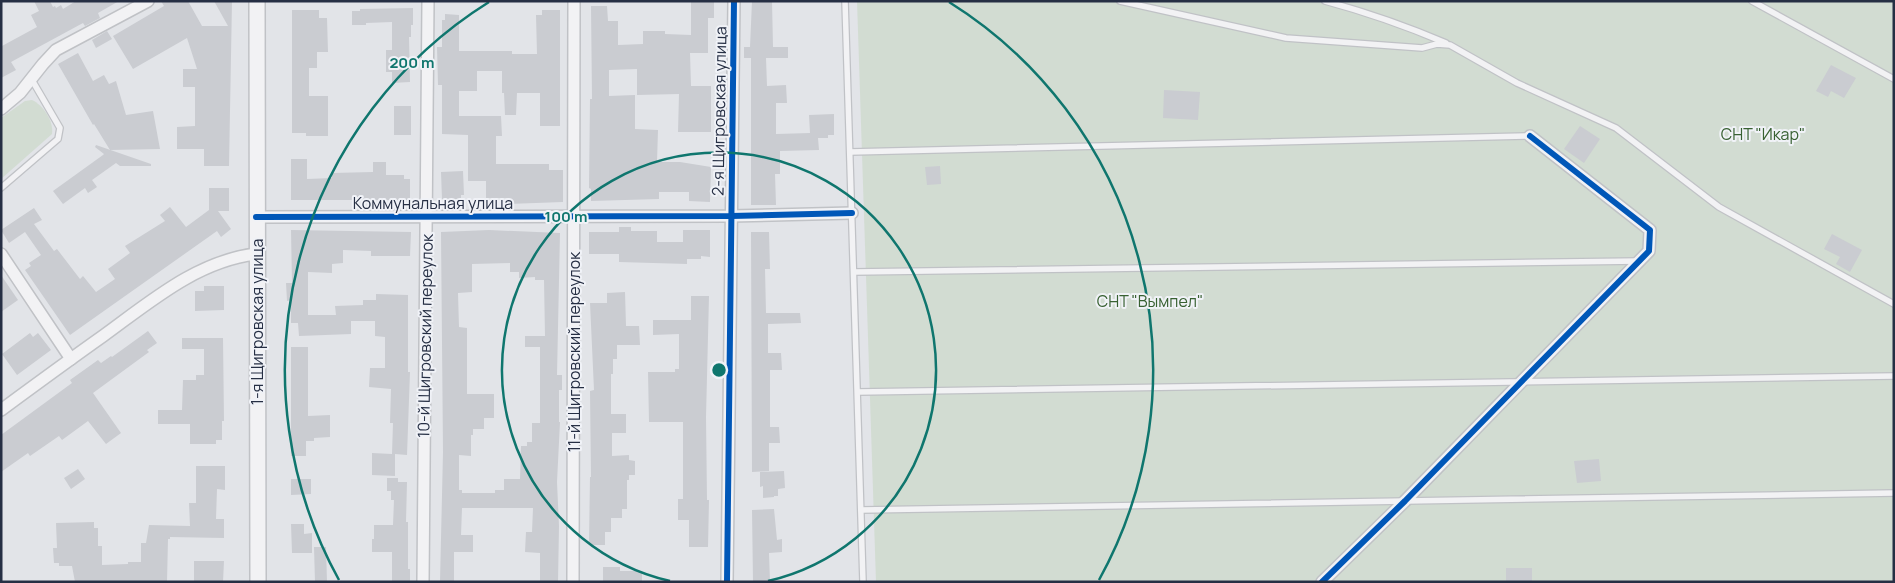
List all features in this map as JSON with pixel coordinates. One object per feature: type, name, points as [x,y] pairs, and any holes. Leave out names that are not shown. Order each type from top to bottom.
[{"type":"street","points":[[1,109],[20,94],[56,50],[148,1]]},
{"type":"street","name":"1-я Щигровская улица","points":[[257,1],[258,582]]},
{"type":"street","name":"10-й Щигровский переулок","points":[[423,582],[428,1]]},
{"type":"street","name":"11-й Щигровский переулок","points":[[573,582],[574,1]]},
{"type":"street","name":"2-я Щигровская улица","points":[[728,582],[730,216],[734,1]]},
{"type":"street","points":[[1322,582],[1405,501],[1649,251],[1650,230],[1530,136]]},
{"type":"street","name":"Коммунальная улица","points":[[256,217],[730,216],[852,213]]},
{"type":"street","points":[[1,254],[71,359]]},
{"type":"street","points":[[1,410],[158,296],[194,274],[218,263],[240,256],[256,254]]},
{"type":"lane","points":[[845,1],[863,582]]},
{"type":"lane","points":[[1120,1],[1286,38],[1422,48],[1437,44],[1450,45]]},
{"type":"lane","points":[[1325,1],[1353,8],[1450,45],[1516,83],[1616,128],[1719,208],[1894,304]]},
{"type":"lane","points":[[1752,1],[1894,79]]},
{"type":"lane","points":[[1,188],[58,139],[60,128],[32,80]]},
{"type":"lane","points":[[850,152],[1530,136]]},
{"type":"lane","points":[[854,272],[1640,261]]},
{"type":"lane","points":[[858,392],[1894,376]]},
{"type":"lane","points":[[860,510],[1894,493]]},
{"type":"green space","name":"СНТ \"Вымпел\"","points":[[857,1],[1894,1],[1894,582],[876,582]]},
{"type":"green space","points":[[32,100],[47,114],[52,134],[1,179],[1,118],[25,101]]},
{"type":"building","points":[[34,1],[50,1],[53,7],[55,6],[56,8],[61,5],[63,9],[76,1],[119,1],[98,13],[100,18],[85,26],[83,23],[11,62],[16,70],[1,78],[1,44],[2,46],[37,27],[31,15],[39,11]]},
{"type":"building","points":[[161,1],[188,1],[202,26],[228,26],[214,1],[232,1],[229,166],[204,166],[204,149],[177,149],[177,127],[195,126],[195,87],[183,87],[183,69],[197,69],[187,38],[133,69],[113,36],[164,6]]},
{"type":"building","points":[[691,1],[714,2],[714,18],[708,18],[708,53],[690,53],[691,86],[711,86],[711,132],[678,132],[679,94],[637,95],[637,69],[609,70],[609,96],[635,95],[635,129],[658,130],[657,162],[680,162],[711,167],[710,202],[689,201],[689,192],[659,192],[659,199],[591,201],[591,189],[589,188],[590,99],[592,99],[591,6],[607,6],[608,21],[618,21],[618,45],[643,44],[643,31],[665,31],[665,34],[691,35]]},
{"type":"building","points":[[752,1],[772,1],[773,47],[788,47],[788,58],[766,58],[767,86],[786,85],[787,103],[776,103],[776,134],[810,133],[809,115],[834,114],[834,135],[828,135],[828,138],[818,138],[819,150],[780,151],[780,174],[775,174],[776,205],[751,205],[751,58],[744,58],[744,47],[750,47]]},
{"type":"building","points":[[413,8],[413,25],[411,25],[411,37],[409,37],[410,82],[392,83],[392,72],[386,72],[386,50],[392,50],[392,22],[352,25],[352,11],[360,11],[360,9]]},
{"type":"building","points":[[292,10],[319,10],[319,18],[327,18],[328,52],[317,52],[317,68],[309,68],[309,96],[328,96],[328,136],[306,136],[306,133],[292,133]]},
{"type":"building","points":[[542,10],[560,10],[560,126],[540,126],[540,93],[517,93],[516,115],[505,115],[502,71],[477,71],[477,91],[459,91],[459,116],[501,116],[502,136],[496,136],[496,164],[549,164],[549,170],[563,170],[563,202],[508,204],[508,198],[486,198],[486,181],[468,181],[468,135],[442,134],[442,85],[438,85],[437,47],[442,47],[442,20],[445,20],[445,14],[459,15],[459,51],[512,51],[512,54],[537,54],[536,15],[542,15]]},
{"type":"building","points":[[107,31],[112,39],[96,48],[92,40]]},
{"type":"building","points":[[78,53],[93,81],[104,75],[109,84],[116,81],[126,115],[153,111],[160,149],[110,150],[93,125],[58,64]]},
{"type":"building","points":[[1831,65],[1856,78],[1844,98],[1831,91],[1828,97],[1816,91]]},
{"type":"building","points":[[1164,90],[1200,92],[1198,120],[1163,118]]},
{"type":"building","points":[[394,106],[411,106],[411,135],[394,135]]},
{"type":"building","points":[[1580,126],[1600,139],[1584,163],[1564,149]]},
{"type":"building","points":[[96,145],[151,164],[151,166],[120,166],[116,163],[92,180],[97,187],[88,193],[85,188],[63,204],[53,191],[104,154],[95,147]]},
{"type":"building","points":[[291,159],[307,159],[307,179],[332,178],[332,173],[373,172],[373,162],[386,162],[386,175],[404,175],[404,179],[410,179],[410,200],[291,200]]},
{"type":"building","points":[[940,166],[941,184],[927,185],[925,167]]},
{"type":"building","points":[[463,171],[464,195],[461,195],[461,199],[442,199],[441,172]]},
{"type":"building","points":[[209,188],[229,188],[229,211],[218,211],[231,229],[221,237],[217,231],[70,335],[25,270],[31,266],[29,263],[41,255],[25,232],[9,243],[1,230],[34,208],[42,220],[34,224],[54,251],[57,249],[80,279],[83,276],[96,292],[115,279],[108,269],[130,253],[125,246],[165,221],[160,215],[170,207],[186,227],[209,210]]},
{"type":"building","points":[[619,227],[631,227],[631,231],[657,231],[657,242],[683,242],[683,230],[710,230],[710,257],[701,256],[701,259],[687,259],[687,264],[619,262],[619,254],[589,254],[589,232],[619,232]]},
{"type":"building","points":[[291,230],[411,232],[410,256],[371,256],[371,251],[343,250],[343,263],[332,264],[332,273],[308,272],[308,315],[336,315],[335,306],[363,305],[363,300],[376,300],[376,294],[408,295],[408,372],[410,372],[407,455],[395,454],[395,476],[372,475],[372,453],[392,454],[393,423],[390,423],[391,389],[369,387],[370,368],[385,368],[385,337],[375,336],[375,321],[351,321],[351,334],[299,336],[298,323],[291,323],[291,300],[287,301],[286,283],[292,283]]},
{"type":"building","points":[[489,230],[560,233],[557,375],[562,375],[562,390],[559,390],[560,422],[557,482],[559,526],[558,582],[540,582],[540,553],[525,552],[526,532],[532,532],[533,508],[462,508],[461,535],[473,535],[473,552],[454,552],[454,582],[440,582],[443,452],[441,232]],"holes":[[[510,263],[510,272],[519,272],[519,278],[535,277],[535,280],[544,280],[545,336],[525,336],[525,347],[540,347],[540,423],[532,423],[532,442],[527,442],[527,446],[521,446],[520,479],[504,479],[504,490],[495,490],[495,493],[462,493],[462,490],[459,490],[459,455],[471,456],[471,435],[473,435],[473,429],[484,429],[484,418],[494,418],[494,394],[467,394],[467,328],[459,327],[458,293],[472,292],[472,264]]]},
{"type":"building","points":[[751,232],[769,232],[770,269],[765,269],[766,313],[800,313],[801,323],[768,324],[768,353],[781,353],[782,370],[770,370],[770,427],[779,427],[780,443],[769,443],[769,471],[752,472]]},
{"type":"building","points":[[1832,234],[1862,250],[1850,272],[1836,264],[1840,257],[1824,249]]},
{"type":"building","points":[[1,275],[18,300],[1,312]]},
{"type":"building","points":[[204,286],[224,286],[224,310],[195,311],[195,291],[204,291]]},
{"type":"building","points":[[625,292],[626,326],[639,326],[640,345],[617,345],[617,359],[613,359],[611,414],[626,414],[626,433],[612,433],[612,456],[629,455],[629,460],[635,461],[635,475],[629,475],[629,480],[627,480],[627,509],[622,509],[622,518],[611,518],[611,532],[605,532],[605,545],[589,545],[591,477],[590,391],[594,390],[590,303],[607,303],[607,293]]},
{"type":"building","points":[[691,296],[709,296],[706,417],[707,500],[709,500],[708,547],[689,547],[689,520],[678,520],[678,499],[683,499],[683,422],[649,422],[648,372],[675,372],[675,369],[679,369],[679,334],[653,335],[653,320],[691,320]]},
{"type":"building","points":[[148,331],[157,343],[147,350],[149,352],[93,393],[121,433],[106,444],[88,421],[62,440],[59,436],[30,456],[28,453],[1,472],[1,435],[72,383],[70,380],[98,360],[101,363],[112,357]]},
{"type":"building","points":[[30,333],[33,337],[38,333],[51,350],[17,375],[2,354]]},
{"type":"building","points":[[182,338],[223,338],[224,421],[222,421],[222,440],[216,440],[216,444],[190,444],[190,424],[158,424],[158,410],[182,410],[183,380],[196,380],[196,375],[204,375],[204,349],[182,349]]},
{"type":"building","points":[[291,347],[308,347],[308,416],[330,415],[330,437],[314,438],[314,441],[306,441],[306,456],[291,456]]},
{"type":"building","points":[[1599,459],[1601,481],[1577,483],[1574,461]]},
{"type":"building","points":[[196,466],[225,466],[225,490],[217,489],[216,519],[224,519],[224,538],[170,537],[168,539],[167,582],[75,582],[72,566],[59,566],[59,563],[54,563],[53,548],[57,548],[56,523],[94,522],[94,528],[98,528],[98,546],[102,546],[102,565],[141,562],[141,543],[146,543],[149,525],[190,526],[189,503],[196,503]]},
{"type":"building","points":[[78,469],[85,479],[71,489],[64,478]]},
{"type":"building","points":[[784,471],[785,488],[778,489],[778,496],[763,498],[763,486],[760,487],[760,472]]},
{"type":"building","points":[[387,478],[398,478],[398,482],[407,482],[406,522],[408,522],[408,569],[410,569],[410,582],[392,582],[392,552],[372,552],[374,525],[393,525],[394,500],[391,500],[391,491],[387,491]]},
{"type":"building","points":[[291,479],[311,479],[311,494],[291,495]]},
{"type":"building","points":[[774,509],[777,540],[782,539],[782,552],[769,553],[770,582],[753,582],[752,510]]},
{"type":"building","points":[[291,524],[304,524],[304,534],[312,533],[312,553],[292,553]]},
{"type":"building","points":[[314,547],[326,547],[327,582],[315,582]]},
{"type":"building","points":[[194,561],[224,561],[223,582],[194,582]]},
{"type":"building","points":[[603,567],[620,567],[620,571],[642,571],[642,582],[603,582]]},
{"type":"building","points":[[1506,568],[1532,568],[1532,582],[1506,582]]},
{"type":"cycle path","points":[[727,582],[734,1]]},
{"type":"cycle path","points":[[1322,582],[1405,501],[1649,251],[1650,230],[1530,136]]},
{"type":"cycle path","points":[[256,217],[731,216],[852,213]]},
{"type":"park label","name":"СНТ \"Икар\"","points":[[1763,134]]}]
